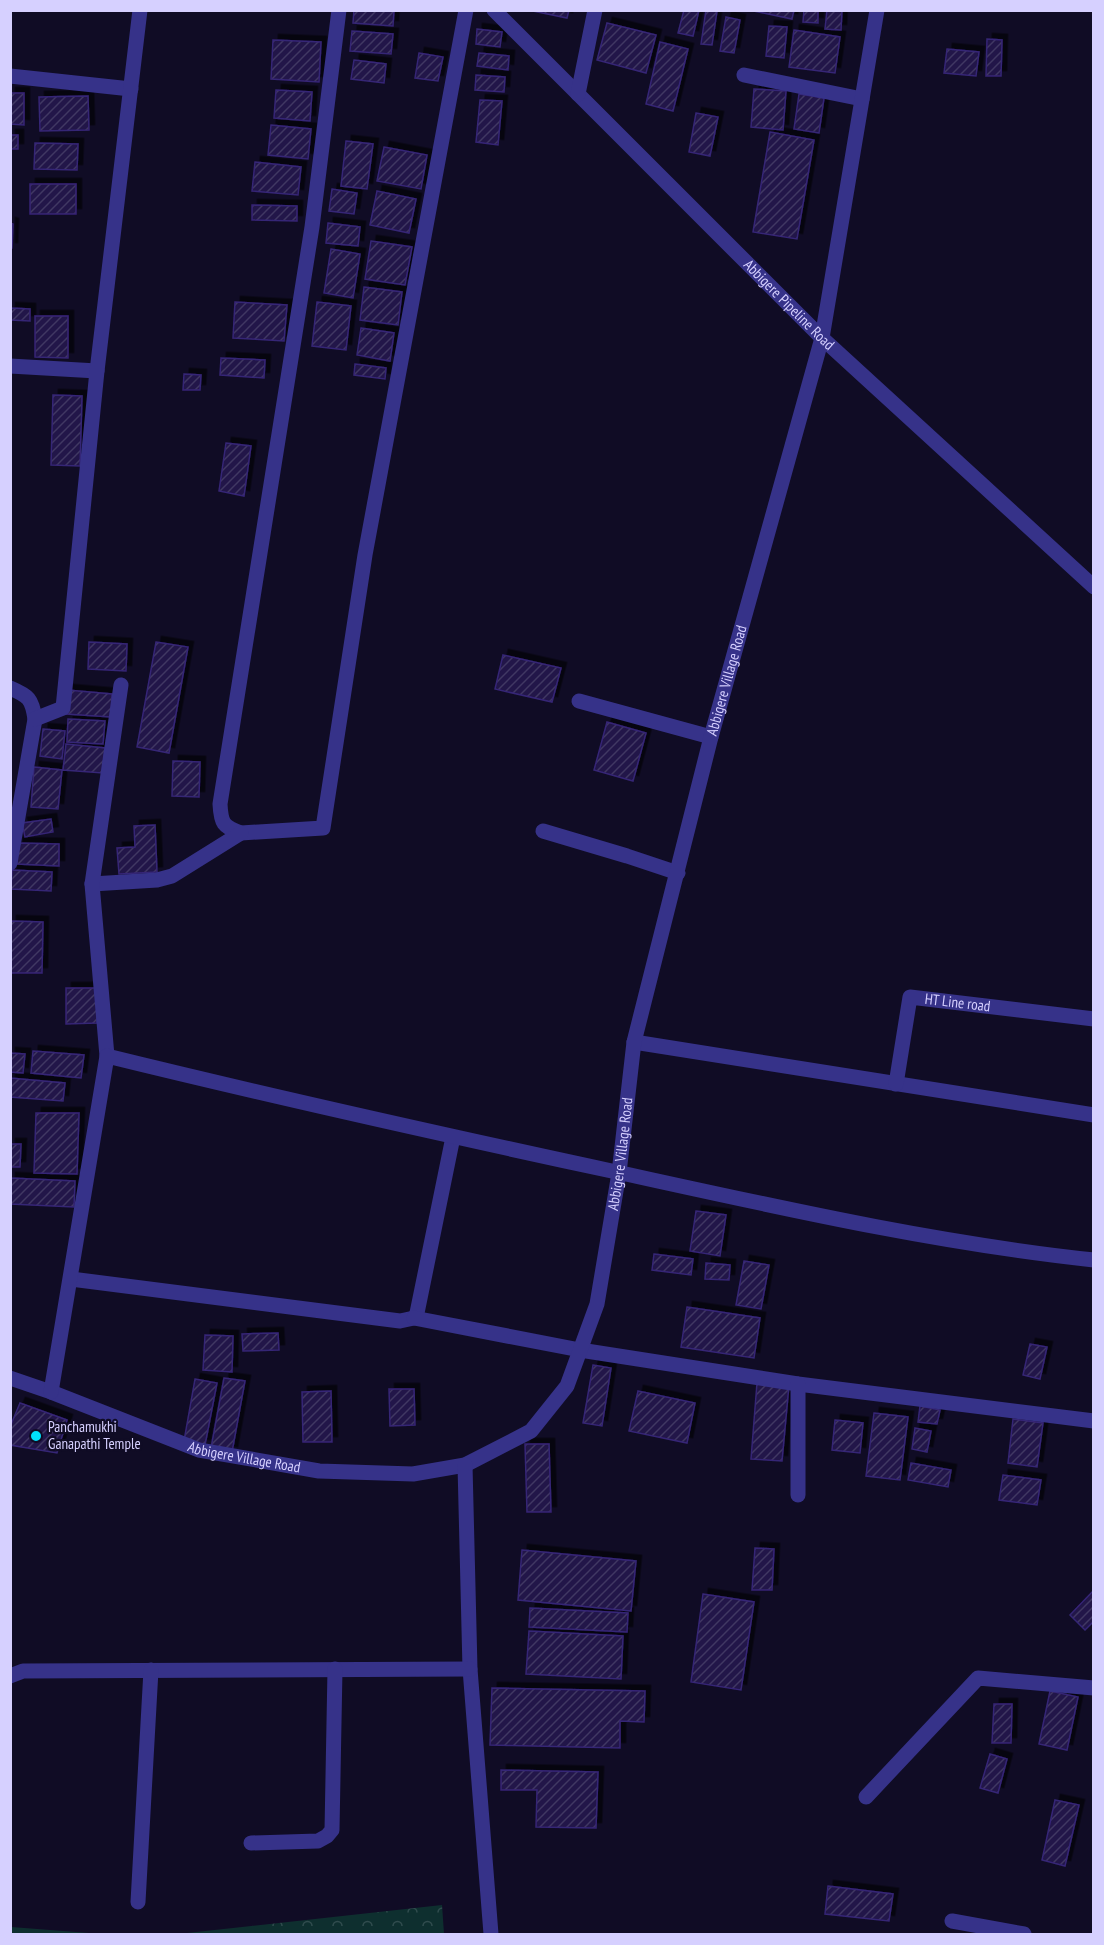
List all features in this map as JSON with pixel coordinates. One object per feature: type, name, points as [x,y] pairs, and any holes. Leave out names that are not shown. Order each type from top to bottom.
[{"type":"street","points":[[35,720],[63,708],[97,371],[140,10]]},
{"type":"street","points":[[339,10],[312,227],[220,804],[221,820],[229,829],[241,833],[323,828],[365,555],[466,10]]},
{"type":"street","name":"Abbigere Pipeline Road","points":[[494,10],[822,338],[1094,587]]},
{"type":"street","points":[[578,94],[596,10]]},
{"type":"street","name":"Abbigere Village Road","points":[[10,1378],[199,1450],[319,1471],[413,1474],[465,1465],[531,1431],[567,1386],[597,1304],[619,1173],[634,1042],[711,737],[822,338],[877,10]]},
{"type":"street","points":[[744,75],[862,99]]},
{"type":"street","points":[[10,76],[131,89]]},
{"type":"street","points":[[10,366],[97,371]]},
{"type":"street","points":[[51,1392],[107,1056],[92,884],[121,685]]},
{"type":"street","points":[[10,688],[27,695],[33,706],[35,720],[13,831],[10,863]]},
{"type":"street","points":[[579,701],[711,737]]},
{"type":"street","points":[[543,831],[678,873]]},
{"type":"street","points":[[92,884],[157,880],[172,876],[241,833]]},
{"type":"street","name":"HT Line road","points":[[897,1084],[910,998],[1094,1019]]},
{"type":"street","points":[[634,1042],[1094,1115]]},
{"type":"street","points":[[107,1056],[285,1100],[805,1213],[1043,1255],[1094,1260]]},
{"type":"street","points":[[414,1318],[417,1313],[453,1137]]},
{"type":"street","points":[[71,1279],[400,1321],[414,1318],[580,1350],[798,1384],[1094,1421]]},
{"type":"street","points":[[798,1384],[798,1495]]},
{"type":"street","points":[[465,1465],[470,1669],[491,1935]]},
{"type":"street","points":[[251,1843],[318,1841],[332,1830],[335,1669]]},
{"type":"street","points":[[10,1676],[23,1671],[470,1669]]},
{"type":"street","points":[[138,1902],[151,1670]]},
{"type":"street","points":[[866,1797],[978,1678],[1094,1688]]},
{"type":"street","points":[[952,1921],[1024,1935]]},
{"type":"green space","points":[[442,1905],[444,1934],[178,1934]]},
{"type":"green space","points":[[11,1927],[102,1934],[11,1934]]},
{"type":"building","points":[[354,10],[394,10],[393,26],[353,23]]},
{"type":"building","points":[[528,10],[569,10],[567,18]]},
{"type":"building","points":[[684,10],[699,10],[693,36],[678,33]]},
{"type":"building","points":[[706,10],[717,11],[712,45],[701,44]]},
{"type":"building","points":[[749,10],[794,10],[792,19]]},
{"type":"building","points":[[804,10],[818,10],[818,23],[803,22]]},
{"type":"building","points":[[827,10],[842,10],[841,30],[825,29]]},
{"type":"building","points":[[726,17],[740,20],[734,53],[720,51]]},
{"type":"building","points":[[607,23],[656,35],[646,73],[597,60]]},
{"type":"building","points":[[769,26],[787,27],[784,58],[766,56]]},
{"type":"building","points":[[477,29],[502,32],[500,47],[476,44]]},
{"type":"building","points":[[794,30],[840,37],[835,73],[789,67]]},
{"type":"building","points":[[352,31],[393,34],[391,54],[350,51]]},
{"type":"building","points":[[987,39],[1002,40],[1001,76],[986,76]]},
{"type":"building","points":[[273,40],[321,42],[319,82],[271,79]]},
{"type":"building","points":[[660,42],[688,49],[673,111],[646,104]]},
{"type":"building","points":[[947,49],[979,52],[976,76],[944,73]]},
{"type":"building","points":[[419,53],[443,57],[438,81],[415,78]]},
{"type":"building","points":[[479,53],[509,56],[508,70],[477,66]]},
{"type":"building","points":[[354,60],[386,64],[384,83],[351,79]]},
{"type":"building","points":[[476,75],[505,77],[504,92],[475,90]]},
{"type":"building","points":[[754,89],[786,91],[783,130],[751,127]]},
{"type":"building","points":[[276,90],[312,92],[310,121],[274,118]]},
{"type":"building","points":[[10,93],[24,93],[24,125],[10,124]]},
{"type":"building","points":[[799,94],[824,98],[819,133],[794,129]]},
{"type":"building","points":[[88,96],[89,130],[40,131],[39,97]]},
{"type":"building","points":[[480,100],[502,101],[498,145],[476,142]]},
{"type":"building","points":[[696,113],[718,117],[710,156],[689,152]]},
{"type":"building","points":[[271,125],[311,129],[308,159],[268,155]]},
{"type":"building","points":[[770,132],[814,140],[797,239],[753,232]]},
{"type":"building","points":[[10,135],[18,135],[18,149],[10,149]]},
{"type":"building","points":[[346,141],[373,144],[367,189],[341,186]]},
{"type":"building","points":[[35,143],[78,144],[77,170],[34,169]]},
{"type":"building","points":[[384,147],[427,155],[421,189],[377,181]]},
{"type":"building","points":[[255,162],[301,167],[298,195],[252,191]]},
{"type":"building","points":[[30,184],[76,184],[76,214],[30,214]]},
{"type":"building","points":[[332,189],[357,193],[354,214],[329,211]]},
{"type":"building","points":[[377,191],[416,199],[409,233],[370,225]]},
{"type":"building","points":[[252,205],[297,206],[297,221],[252,220]]},
{"type":"building","points":[[10,223],[13,224],[12,248],[10,248]]},
{"type":"building","points":[[328,223],[360,227],[358,246],[326,243]]},
{"type":"building","points":[[371,241],[412,247],[405,285],[365,279]]},
{"type":"building","points":[[331,249],[360,254],[353,298],[324,293]]},
{"type":"building","points":[[364,287],[402,292],[398,325],[360,320]]},
{"type":"building","points":[[235,302],[287,305],[284,341],[233,338]]},
{"type":"building","points":[[317,302],[351,306],[346,350],[312,346]]},
{"type":"building","points":[[10,308],[30,309],[30,321],[10,320]]},
{"type":"building","points":[[35,316],[68,316],[68,358],[35,357]]},
{"type":"building","points":[[361,328],[394,333],[390,361],[357,355]]},
{"type":"building","points":[[221,358],[265,360],[264,378],[220,375]]},
{"type":"building","points":[[355,364],[386,368],[385,379],[354,375]]},
{"type":"building","points":[[184,374],[201,375],[200,390],[183,390]]},
{"type":"building","points":[[53,395],[82,396],[80,466],[51,465]]},
{"type":"building","points":[[226,443],[251,446],[244,496],[219,491]]},
{"type":"building","points":[[89,642],[127,644],[126,671],[88,669]]},
{"type":"building","points":[[156,642],[188,647],[169,753],[137,747]]},
{"type":"building","points":[[503,655],[561,668],[552,702],[495,689]]},
{"type":"building","points":[[67,690],[112,694],[111,717],[66,714]]},
{"type":"building","points":[[68,719],[105,721],[103,744],[67,742]]},
{"type":"building","points":[[607,722],[646,733],[633,781],[594,770]]},
{"type":"building","points":[[43,729],[65,731],[62,759],[40,756]]},
{"type":"building","points":[[66,744],[105,748],[103,773],[63,770]]},
{"type":"building","points":[[173,761],[200,762],[199,797],[172,796]]},
{"type":"building","points":[[34,767],[62,770],[58,809],[31,807]]},
{"type":"building","points":[[51,819],[53,832],[25,837],[22,823]]},
{"type":"building","points":[[155,825],[157,872],[119,874],[117,848],[135,847],[134,826]]},
{"type":"building","points":[[18,843],[59,844],[59,866],[17,864]]},
{"type":"building","points":[[12,870],[52,872],[51,891],[11,889]]},
{"type":"building","points":[[11,921],[43,922],[42,973],[11,973]]},
{"type":"building","points":[[66,988],[96,988],[97,1023],[66,1024]]},
{"type":"building","points":[[33,1051],[84,1055],[81,1078],[31,1073]]},
{"type":"building","points":[[10,1053],[25,1054],[23,1073],[10,1072]]},
{"type":"building","points":[[10,1078],[65,1083],[63,1101],[10,1097]]},
{"type":"building","points":[[36,1113],[79,1113],[77,1174],[34,1173]]},
{"type":"building","points":[[10,1144],[21,1144],[20,1167],[10,1167]]},
{"type":"building","points":[[10,1178],[75,1181],[74,1207],[10,1204]]},
{"type":"building","points":[[696,1211],[726,1215],[720,1256],[690,1251]]},
{"type":"building","points":[[654,1254],[693,1259],[691,1275],[652,1270]]},
{"type":"building","points":[[744,1261],[769,1265],[761,1309],[736,1305]]},
{"type":"building","points":[[706,1263],[730,1265],[729,1280],[705,1279]]},
{"type":"building","points":[[687,1307],[760,1318],[754,1358],[681,1347]]},
{"type":"building","points":[[278,1333],[279,1350],[243,1351],[242,1334]]},
{"type":"building","points":[[205,1335],[233,1336],[232,1372],[203,1370]]},
{"type":"building","points":[[1030,1344],[1047,1347],[1040,1379],[1023,1375]]},
{"type":"building","points":[[593,1365],[611,1368],[602,1426],[583,1423]]},
{"type":"building","points":[[224,1378],[245,1381],[232,1452],[211,1448]]},
{"type":"building","points":[[195,1379],[217,1383],[205,1445],[184,1441]]},
{"type":"building","points":[[757,1383],[789,1385],[782,1461],[751,1459]]},
{"type":"building","points":[[389,1389],[414,1389],[415,1425],[390,1426]]},
{"type":"building","points":[[331,1391],[332,1442],[303,1442],[302,1392]]},
{"type":"building","points":[[638,1391],[695,1403],[687,1443],[629,1431]]},
{"type":"building","name":"Panchamukhi Ganapathi Temple","points":[[20,1403],[67,1420],[57,1453],[10,1445],[10,1427]]},
{"type":"building","points":[[920,1406],[940,1410],[937,1424],[918,1422]]},
{"type":"building","points":[[874,1413],[908,1417],[900,1480],[866,1476]]},
{"type":"building","points":[[1013,1419],[1043,1423],[1037,1467],[1008,1463]]},
{"type":"building","points":[[835,1420],[863,1423],[860,1453],[832,1450]]},
{"type":"building","points":[[915,1428],[931,1431],[927,1452],[912,1449]]},
{"type":"building","points":[[525,1444],[549,1444],[551,1512],[527,1512]]},
{"type":"building","points":[[911,1463],[951,1470],[948,1487],[908,1480]]},
{"type":"building","points":[[1003,1475],[1041,1480],[1037,1505],[999,1500]]},
{"type":"building","points":[[755,1548],[774,1549],[772,1590],[752,1590]]},
{"type":"building","points":[[522,1550],[636,1561],[631,1611],[518,1600]]},
{"type":"building","points":[[1094,1590],[1094,1621],[1085,1630],[1070,1615]]},
{"type":"building","points":[[703,1594],[754,1602],[741,1690],[691,1682]]},
{"type":"building","points":[[530,1608],[628,1613],[627,1632],[529,1627]]},
{"type":"building","points":[[529,1631],[623,1636],[621,1679],[526,1674]]},
{"type":"building","points":[[492,1688],[645,1691],[644,1722],[620,1721],[620,1748],[490,1745]]},
{"type":"building","points":[[1050,1691],[1078,1697],[1067,1750],[1039,1744]]},
{"type":"building","points":[[994,1704],[1012,1704],[1011,1743],[992,1743]]},
{"type":"building","points":[[990,1754],[1007,1759],[998,1793],[980,1788]]},
{"type":"building","points":[[501,1770],[598,1772],[596,1828],[536,1827],[537,1790],[501,1790]]},
{"type":"building","points":[[1055,1800],[1079,1805],[1065,1866],[1042,1860]]},
{"type":"building","points":[[828,1886],[893,1894],[889,1921],[825,1914]]},
{"type":"place","name":"Panchamukhi Ganapathi Temple","points":[[36,1436]]}]
